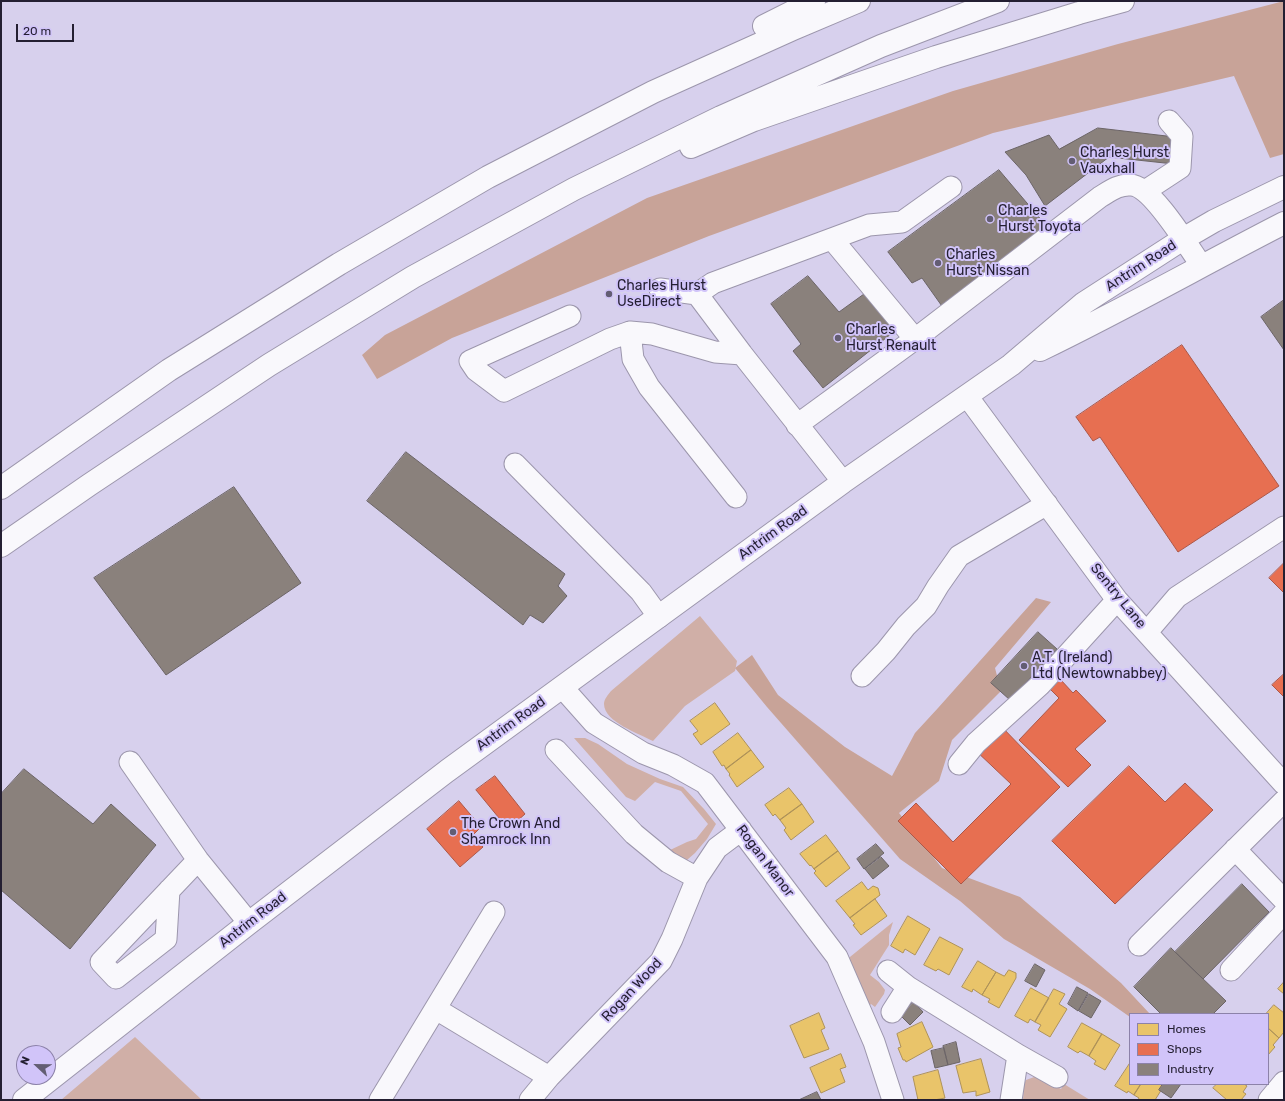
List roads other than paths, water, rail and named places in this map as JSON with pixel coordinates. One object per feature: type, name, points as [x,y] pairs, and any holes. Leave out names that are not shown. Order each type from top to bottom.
[{"type":"main road","points":[[1,488],[169,370],[463,186],[593,111],[814,1]]},
{"type":"main road","points":[[339,264],[488,177],[653,92],[859,1]]},
{"type":"main road","points":[[1,546],[89,485],[269,365],[413,277],[574,189],[721,117],[881,46],[998,1]]},
{"type":"main road","points":[[413,277],[606,184],[754,120],[936,57],[1124,1]]},
{"type":"main road","name":"Antrim Road","points":[[24,1100],[249,923],[447,771],[843,482],[1010,365],[1084,303],[1183,239],[1214,221],[1284,187]]},
{"type":"main road","name":"Antrim Road","points":[[1010,365],[1096,323],[1201,265],[1284,223]]},
{"type":"street","points":[[1145,191],[1180,168],[1182,136],[1169,121]]},
{"type":"street","points":[[797,425],[915,339],[1100,197],[1118,186],[1133,185],[1145,191],[1158,203],[1201,265]]},
{"type":"street","points":[[660,289],[697,294],[714,284],[869,225],[902,222],[951,187]]},
{"type":"street","points":[[832,239],[915,339]]},
{"type":"street","points":[[697,294],[797,425],[843,482]]},
{"type":"street","points":[[570,316],[470,361],[476,370],[504,391],[610,339],[630,332],[652,334],[715,352],[742,354]]},
{"type":"street","points":[[630,332],[633,359],[649,387],[736,497]]},
{"type":"street","name":"Sentry Lane","points":[[967,396],[1117,600],[1284,784]]},
{"type":"street","points":[[515,464],[641,592],[659,616]]},
{"type":"street","points":[[862,676],[886,652],[906,626],[926,606],[959,556],[1047,504]]},
{"type":"street","points":[[1147,632],[1177,597],[1284,527]]},
{"type":"street","points":[[959,764],[976,743],[1040,685],[1117,600]]},
{"type":"street","name":"Rogan Manor","points":[[562,687],[594,723],[643,752],[673,765],[705,783],[837,957],[874,1042],[893,1100]]},
{"type":"street","points":[[556,750],[634,834],[668,862],[697,878]]},
{"type":"street","points":[[130,762],[198,860],[249,923]]},
{"type":"street","points":[[1139,945],[1284,801]]},
{"type":"street","name":"Rogan Wood","points":[[542,1092],[661,961],[672,939],[697,878],[717,848],[741,830]]},
{"type":"street","points":[[1230,853],[1249,863],[1284,900]]},
{"type":"street","points":[[169,890],[198,860]]},
{"type":"street","points":[[380,1100],[494,912]]},
{"type":"street","points":[[1231,970],[1284,913]]},
{"type":"street","points":[[888,971],[908,987],[1018,1055],[1057,1077]]},
{"type":"street","points":[[892,1012],[908,987]]},
{"type":"street","points":[[436,1009],[542,1092]]},
{"type":"street","points":[[1011,1100],[1018,1055]]},
{"type":"street","points":[[1269,1100],[1284,1082]]},
{"type":"place","name":"Charles Hurst Vauxhall","points":[[1072,161]]},
{"type":"place","name":"Charles Hurst Toyota","points":[[990,219]]},
{"type":"place","name":"Charles Hurst Nissan","points":[[938,263]]},
{"type":"place","name":"Charles Hurst UseDirect","points":[[609,294]]},
{"type":"place","name":"Charles Hurst Renault","points":[[838,338]]},
{"type":"place","name":"A.T. (Ireland) Ltd (Newtownabbey)","points":[[1024,666]]},
{"type":"place","name":"The Crown And Shamrock Inn","points":[[453,832]]}]
